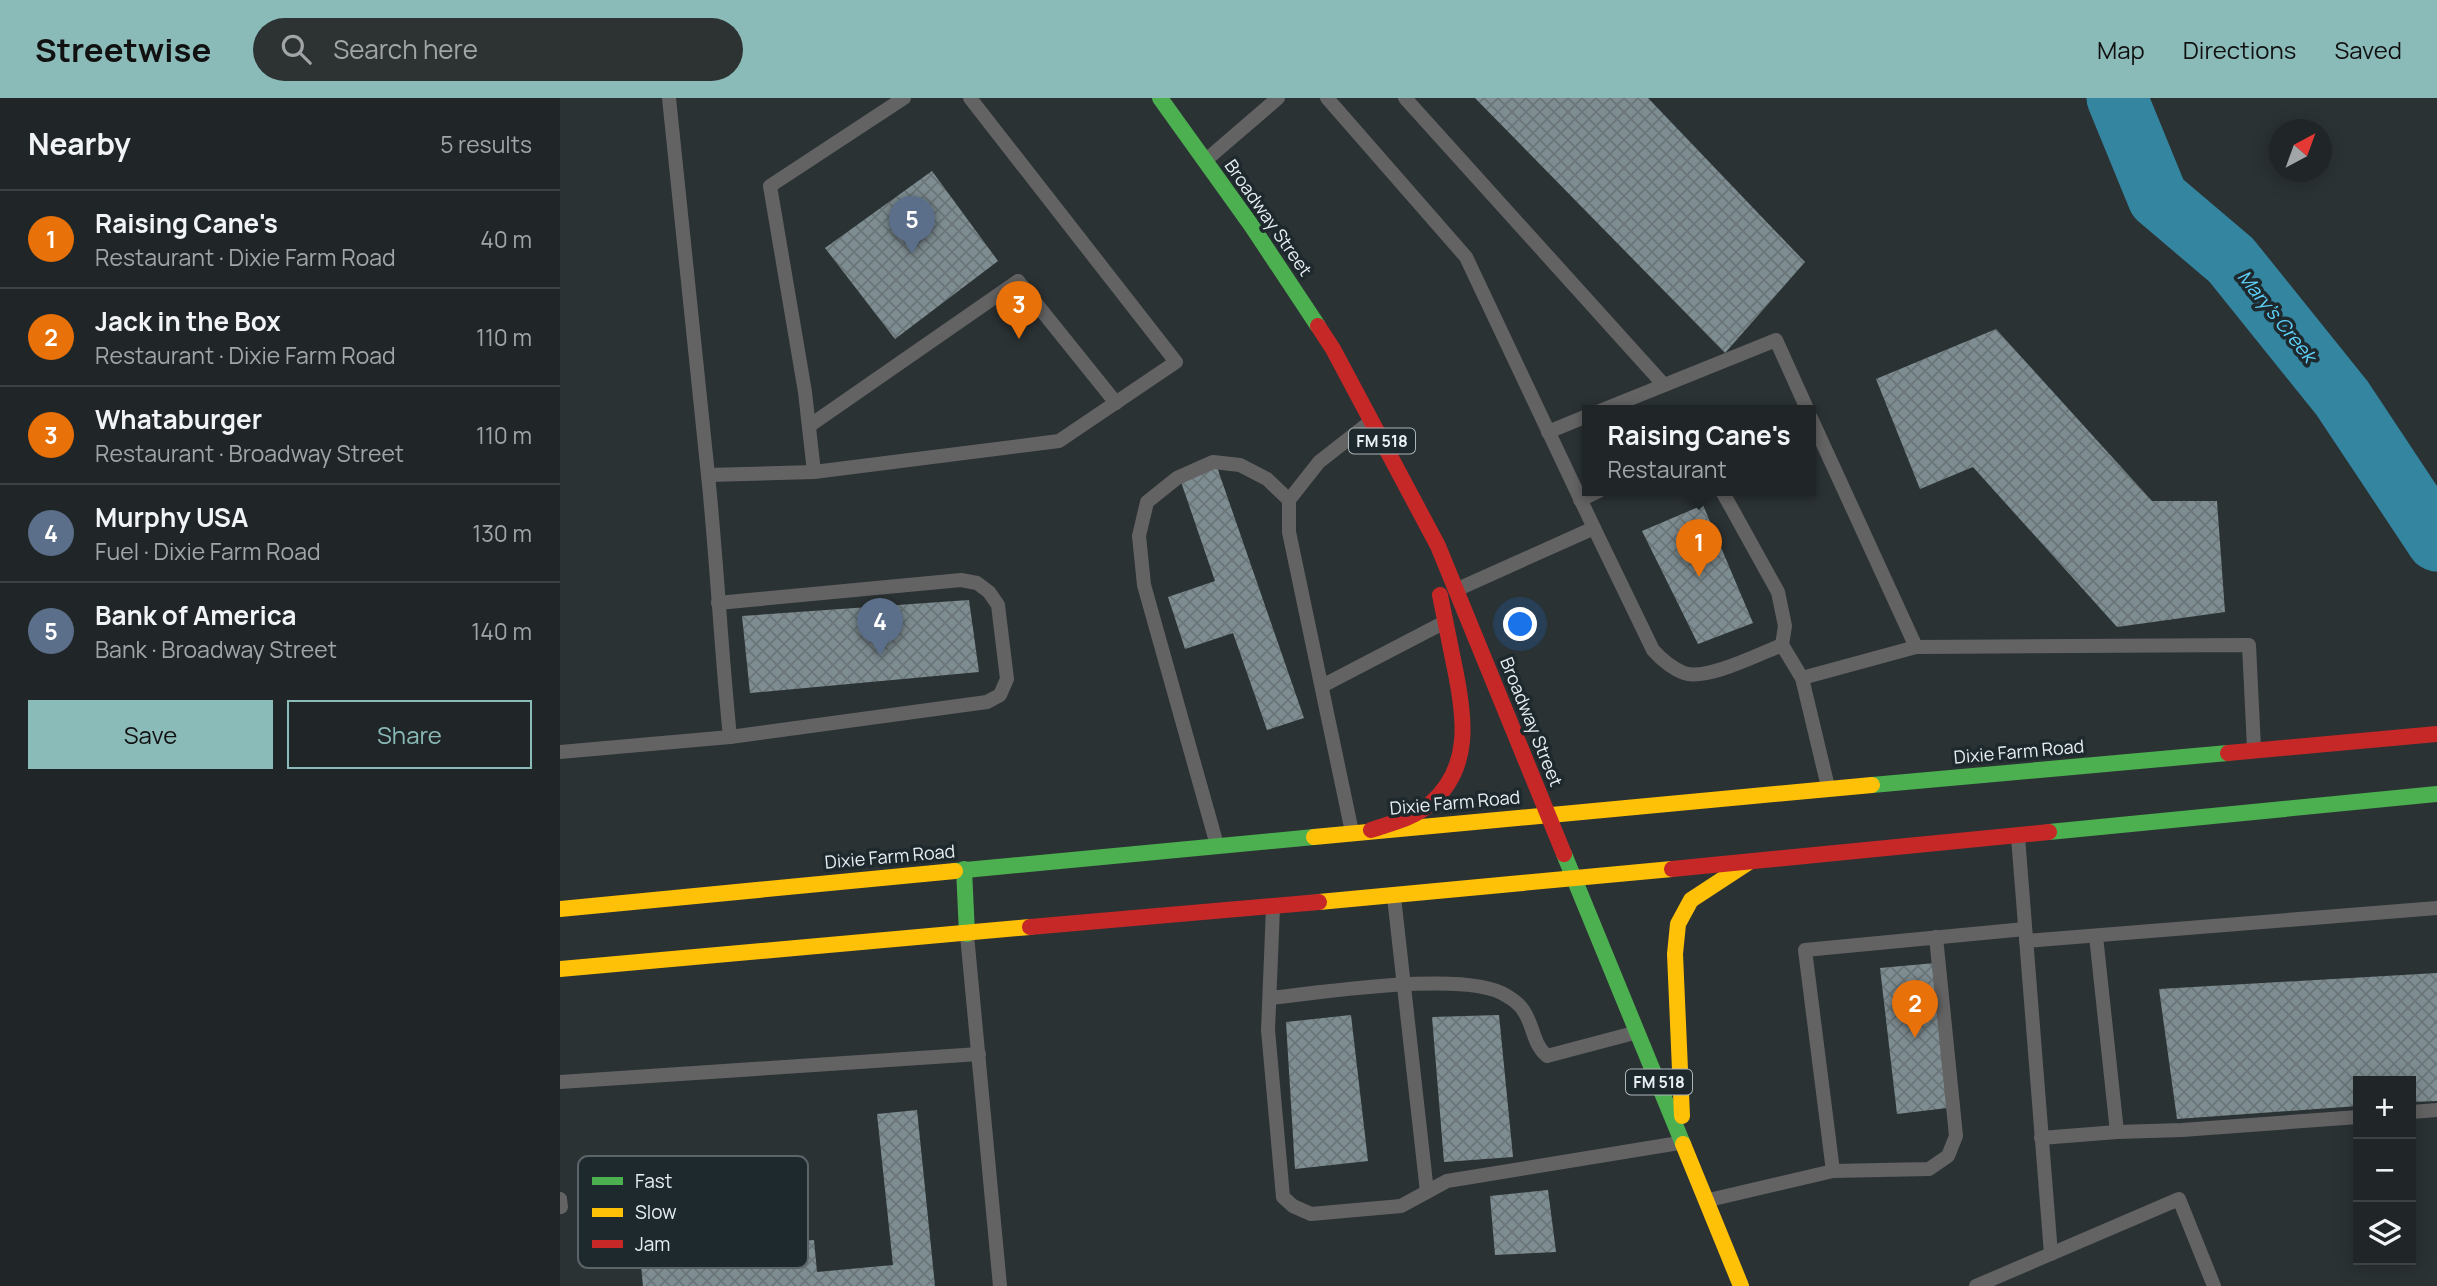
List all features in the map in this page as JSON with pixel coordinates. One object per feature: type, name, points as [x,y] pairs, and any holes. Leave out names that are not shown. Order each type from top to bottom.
[{"type":"main road","name":"Broadway Street","points":[[1167,101],[1333,349],[1425,521],[1456,590],[1741,1286]]},
{"type":"main road","points":[[1371,831],[1405,818],[1428,805],[1446,788],[1459,765],[1465,741],[1465,713],[1425,521]]},
{"type":"main road","name":"Dixie Farm Road","points":[[560,909],[1352,832],[2435,734]]},
{"type":"main road","points":[[560,969],[1394,896],[2437,794]]},
{"type":"main road","points":[[1684,1142],[1675,954],[1678,924],[1691,900],[1749,862]]},
{"type":"main road","points":[[964,869],[967,934]]},
{"type":"lane","points":[[669,98],[716,546],[718,603],[730,737]]},
{"type":"lane","points":[[814,472],[806,392],[770,186],[904,98]]},
{"type":"lane","points":[[708,475],[814,472],[1059,441],[1176,362],[970,98]]},
{"type":"lane","points":[[1205,161],[1278,98]]},
{"type":"lane","points":[[1327,98],[1466,257],[1653,650],[1664,662],[1685,674],[1702,675],[1782,645]]},
{"type":"lane","points":[[1405,98],[1664,385]]},
{"type":"lane","points":[[809,426],[1018,281],[1116,403]]},
{"type":"lane","points":[[1615,405],[1776,340],[1805,405]]},
{"type":"lane","points":[[1548,432],[1582,418]]},
{"type":"lane","points":[[1352,832],[1289,532],[1289,500],[1319,462],[1371,421]]},
{"type":"lane","points":[[1816,429],[1916,647]]},
{"type":"lane","points":[[1217,846],[1144,585],[1139,536],[1147,502],[1177,478],[1213,462],[1240,465],[1267,479],[1289,500]]},
{"type":"lane","points":[[1580,500],[1588,496]]},
{"type":"lane","points":[[1725,496],[1778,592],[1784,626],[1782,645],[1802,678],[1828,788]]},
{"type":"lane","points":[[1456,590],[1594,528]]},
{"type":"lane","points":[[560,752],[730,737],[987,702],[1000,695],[1007,679],[998,605],[989,592],[977,583],[961,580],[718,603]]},
{"type":"lane","points":[[1322,686],[1445,622]]},
{"type":"lane","points":[[1802,678],[1916,647],[2249,645],[2254,750]]},
{"type":"lane","points":[[2018,836],[2050,1254]]},
{"type":"lane","points":[[1394,896],[1427,1192]]},
{"type":"lane","points":[[1273,907],[1269,1030],[1283,1198],[1293,1206],[1311,1214],[1401,1206],[1447,1181],[1684,1142]]},
{"type":"lane","points":[[1833,1171],[1805,950],[1936,937],[2096,936],[2437,908]]},
{"type":"lane","points":[[967,934],[1000,1286]]},
{"type":"lane","points":[[2096,936],[2117,1132]]},
{"type":"lane","points":[[1707,1200],[1833,1171],[1929,1169],[1948,1156],[1956,1136],[1936,937]]},
{"type":"lane","points":[[1270,998],[1404,984],[1476,984],[1505,994],[1523,1010],[1538,1048],[1548,1056],[1638,1032]]},
{"type":"lane","points":[[560,1082],[979,1054]]},
{"type":"lane","points":[[2416,1112],[2437,1110]]},
{"type":"lane","points":[[2041,1138],[2353,1116]]},
{"type":"lane","points":[[1976,1286],[2179,1199],[2214,1286]]},
{"type":"building","points":[[1475,98],[1648,98],[1805,262],[1725,353]]},
{"type":"building","points":[[932,171],[998,261],[895,339],[825,248]]},
{"type":"building","points":[[1996,329],[2152,501],[2217,501],[2225,612],[2117,627],[1973,467],[1920,489],[1876,379]]},
{"type":"building","points":[[1217,467],[1304,718],[1267,730],[1233,633],[1185,649],[1168,597],[1215,581],[1180,479]]},
{"type":"building","points":[[1703,505],[1753,623],[1698,644],[1642,531]]},
{"type":"building","points":[[969,600],[979,672],[750,693],[742,616]]},
{"type":"building","points":[[1935,963],[1947,1108],[1897,1114],[1880,968]]},
{"type":"building","points":[[2437,973],[2437,1101],[2416,1102],[2416,1076],[2353,1076],[2353,1106],[2177,1119],[2159,989]]},
{"type":"building","points":[[1351,1015],[1368,1161],[1295,1169],[1286,1022]]},
{"type":"building","points":[[1499,1015],[1513,1157],[1444,1162],[1432,1017]]},
{"type":"building","points":[[917,1110],[935,1286],[643,1286],[641,1268],[808,1268],[808,1241],[814,1240],[817,1272],[893,1265],[877,1114]]},
{"type":"building","points":[[1548,1190],[1556,1252],[1495,1255],[1490,1196]]},
{"type":"waterway","name":"Mary's Creek","points":[[2117,98],[2158,198],[2231,260],[2342,398],[2437,541]]},
{"type":"traffic: fast","points":[[1160,98],[1251,225],[1318,326]]},
{"type":"traffic: fast","points":[[1872,785],[2228,753]]},
{"type":"traffic: fast","points":[[2049,832],[2437,794]]},
{"type":"traffic: fast","points":[[955,871],[1314,837]]},
{"type":"traffic: fast","points":[[1564,854],[1683,1144]]},
{"type":"traffic: fast","points":[[964,869],[967,934]]},
{"type":"traffic: slow","points":[[1314,837],[1872,785]]},
{"type":"traffic: slow","points":[[1682,1116],[1675,954],[1678,924],[1691,900],[1749,862]]},
{"type":"traffic: slow","points":[[1319,902],[1672,869]]},
{"type":"traffic: slow","points":[[560,909],[955,871]]},
{"type":"traffic: slow","points":[[560,969],[1030,927]]},
{"type":"traffic: slow","points":[[1683,1144],[1741,1286]]},
{"type":"traffic: jam","points":[[1318,326],[1333,349],[1438,546],[1564,854]]},
{"type":"traffic: jam","points":[[1371,830],[1410,817],[1424,809],[1444,790],[1459,758],[1463,724],[1461,706],[1440,595]]},
{"type":"traffic: jam","points":[[2228,753],[2437,734]]},
{"type":"traffic: jam","points":[[1672,869],[2049,832]]},
{"type":"traffic: jam","points":[[1030,927],[1319,902]]},
{"type":"place","name":"Bank of America","points":[[912,254]]},
{"type":"place","name":"Whataburger","points":[[1019,339]]},
{"type":"place","name":"Raising Cane's","points":[[1699,577]]},
{"type":"place","name":"Murphy USA","points":[[880,656]]},
{"type":"place","name":"Jack in the Box","points":[[1915,1038]]}]
